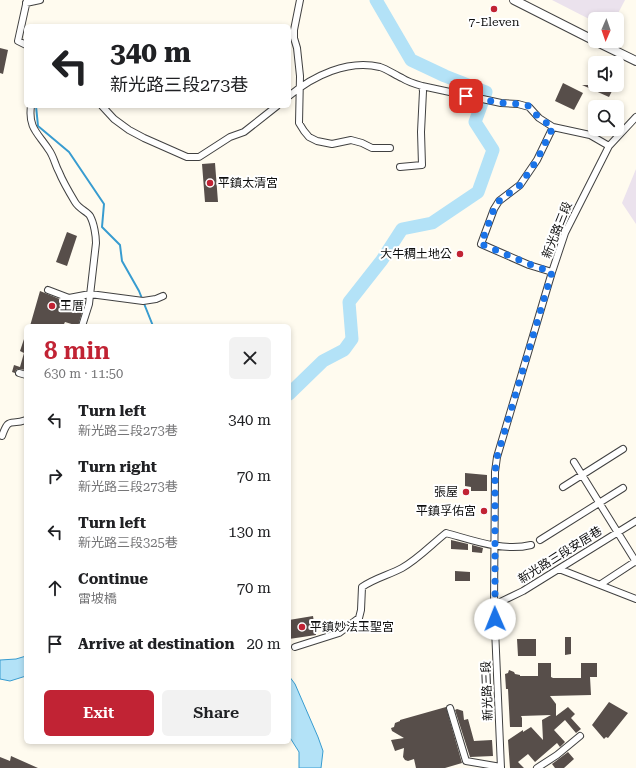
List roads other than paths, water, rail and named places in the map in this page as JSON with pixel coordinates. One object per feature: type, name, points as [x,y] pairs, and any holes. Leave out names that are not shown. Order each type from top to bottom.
[{"type":"street","points":[[24,44],[18,41],[26,2],[40,0]]},
{"type":"street","points":[[300,0],[294,34],[300,76],[299,123],[309,137],[317,141],[332,144],[351,140],[372,148],[390,148]]},
{"type":"street","points":[[514,0],[588,37]]},
{"type":"street","points":[[609,48],[636,62]]},
{"type":"street","points":[[291,94],[299,88],[326,73],[349,66],[369,65],[381,67],[403,79],[422,86],[501,103],[529,106],[539,118],[553,127],[590,135],[609,146]]},
{"type":"street","points":[[400,167],[422,165],[422,86]]},
{"type":"street","points":[[31,108],[31,124],[49,149],[58,171],[76,203],[80,209],[90,216],[96,243],[89,304],[83,324]]},
{"type":"street","points":[[104,108],[114,119],[144,138],[187,157],[199,157],[230,137],[244,132],[274,108]]},
{"type":"street","name":"新光路三段","points":[[501,768],[494,605],[495,472],[497,457],[565,233],[609,146],[636,117]]},
{"type":"street","points":[[552,272],[481,244],[494,209],[499,201],[520,185],[537,160],[553,127]]},
{"type":"street","points":[[48,290],[69,298],[90,294],[143,301],[163,296]]},
{"type":"street","points":[[19,373],[24,374]]},
{"type":"street","points":[[2,436],[6,424],[9,422],[24,421]]},
{"type":"street","points":[[563,487],[623,449]]},
{"type":"street","points":[[574,462],[636,561],[601,584]]},
{"type":"street","points":[[540,540],[623,488]]},
{"type":"street","name":"新光路三段安居巷","points":[[494,605],[523,591],[636,521]]},
{"type":"street","points":[[295,647],[339,634],[359,618],[361,610],[362,587],[372,580],[411,563],[446,533],[495,545],[522,547],[531,545]]},
{"type":"street","points":[[559,568],[636,599]]},
{"type":"street","points":[[450,708],[466,761],[501,768]]},
{"type":"street","points":[[538,768],[580,736]]},
{"type":"water","points":[[24,657],[24,677],[10,681],[0,679],[0,660],[16,659]]},
{"type":"water","points":[[291,679],[295,684],[323,751],[321,768],[299,768],[299,752],[291,739]]},
{"type":"waterway","points":[[291,392],[323,361],[344,350],[352,339],[349,302],[382,260],[402,229],[432,223],[478,192],[493,150],[475,122],[486,92],[445,76],[411,60],[376,0]]},
{"type":"waterway","points":[[36,108],[38,126],[69,152],[104,204],[102,227],[120,245],[122,261],[139,291],[152,324]]},
{"type":"place","name":"7-Eleven","points":[[494,9]]},
{"type":"place","name":"平鎮太清宮","points":[[210,183]]},
{"type":"place","name":"大牛稠土地公","points":[[460,254]]},
{"type":"place","name":"王厝","points":[[52,306]]},
{"type":"place","name":"張屋","points":[[466,492]]},
{"type":"place","name":"平鎮孚佑宮","points":[[484,511]]},
{"type":"place","name":"平鎮妙法玉聖宮","points":[[302,627]]}]
